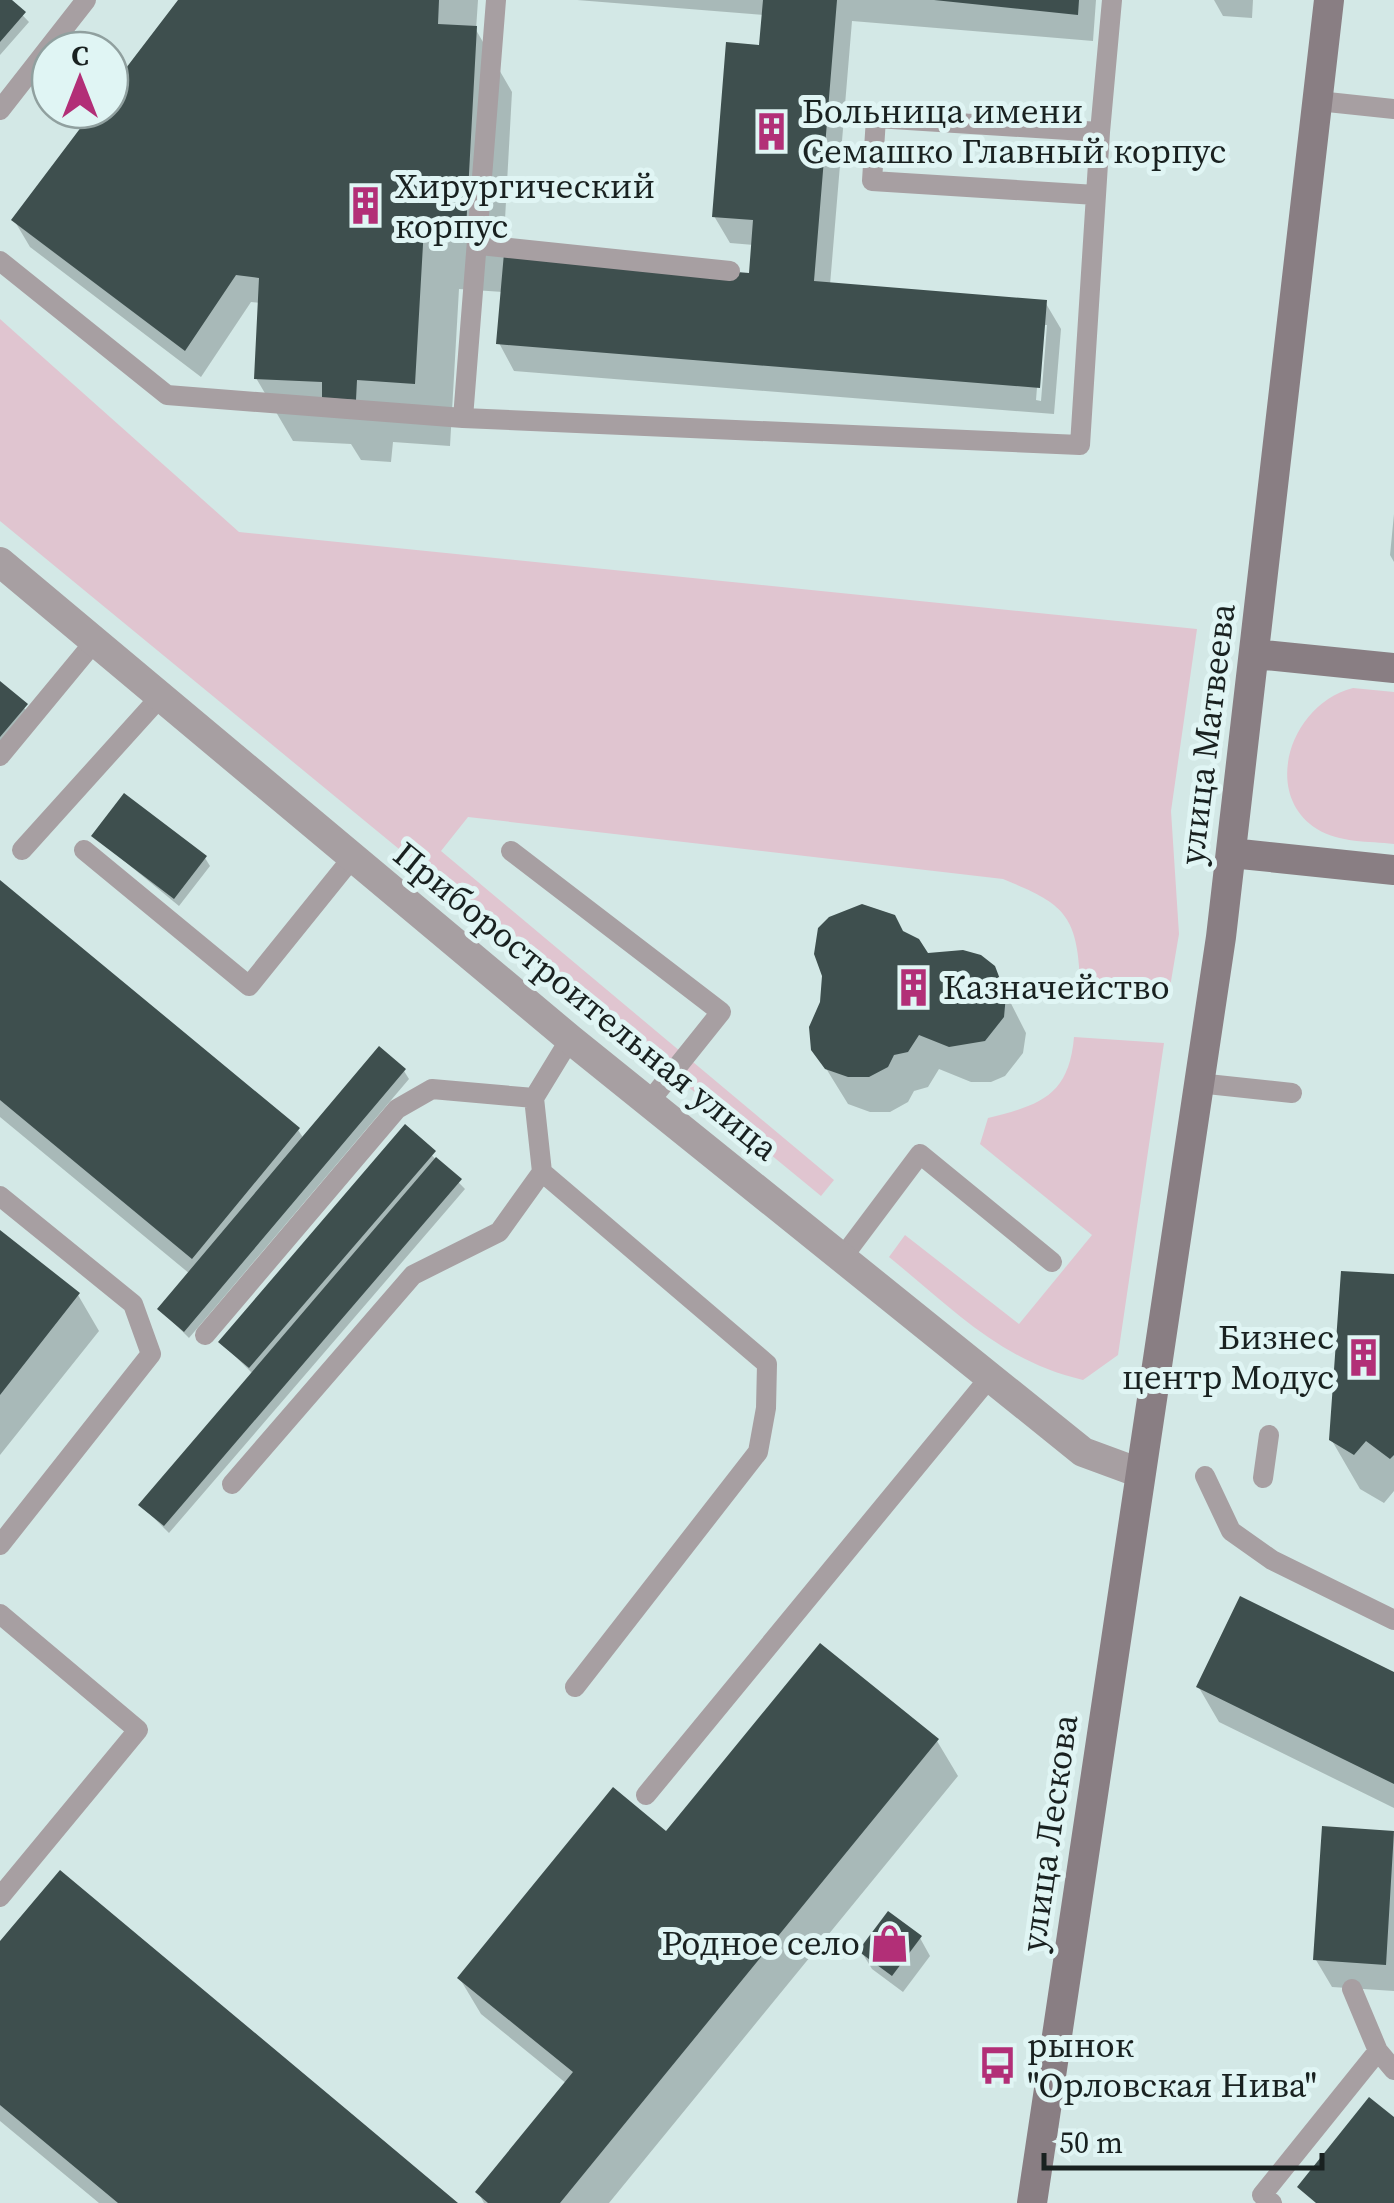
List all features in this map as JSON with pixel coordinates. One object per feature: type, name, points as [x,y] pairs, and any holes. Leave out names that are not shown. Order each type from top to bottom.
[{"type":"main road","name":"улица Матвеева","points":[[1140,1473],[1232,853],[1330,0]]},
{"type":"main road","points":[[1255,654],[1394,668]]},
{"type":"main road","points":[[1232,853],[1394,870]]},
{"type":"main road","name":"улица Лескова","points":[[1032,2203],[1140,1473]]},
{"type":"street","name":"Приборостроительная улица","points":[[0,562],[570,1040],[1083,1452],[1140,1473]]},
{"type":"lane","points":[[0,110],[86,0]]},
{"type":"lane","points":[[463,418],[480,244],[496,0]]},
{"type":"lane","points":[[0,261],[167,395],[463,418],[1080,446],[1112,0]]},
{"type":"lane","points":[[1318,100],[1394,109]]},
{"type":"lane","points":[[1096,195],[872,181],[876,118],[1100,132]]},
{"type":"lane","points":[[480,244],[730,270]]},
{"type":"lane","points":[[0,756],[95,641]]},
{"type":"lane","points":[[22,850],[161,696]]},
{"type":"lane","points":[[84,850],[249,986],[353,857]]},
{"type":"lane","points":[[511,851],[722,1012],[649,1102]]},
{"type":"lane","points":[[232,1484],[412,1275],[499,1232],[542,1172],[534,1098],[570,1040]]},
{"type":"lane","points":[[1198,1083],[1292,1093]]},
{"type":"lane","points":[[205,1335],[397,1109],[432,1090],[534,1098]]},
{"type":"lane","points":[[842,1258],[920,1154],[1052,1262]]},
{"type":"lane","points":[[542,1172],[766,1364],[766,1408],[758,1452],[575,1687]]},
{"type":"lane","points":[[0,1196],[133,1304],[151,1354],[0,1544]]},
{"type":"lane","points":[[646,1795],[990,1377]]},
{"type":"lane","points":[[1264,1478],[1269,1435]]},
{"type":"lane","points":[[1205,1476],[1232,1531],[1272,1560],[1394,1620]]},
{"type":"lane","points":[[0,1614],[138,1730],[0,1897]]},
{"type":"lane","points":[[1352,1990],[1378,2051],[1394,2070]]},
{"type":"lane","points":[[1272,2203],[1262,2195],[1378,2051]]},
{"type":"shaded area","points":[[0,319],[239,532],[1197,629],[1171,811],[1179,934],[1170,987],[1080,979],[1075,939],[1062,913],[1040,895],[1003,879],[468,817],[441,851],[834,1180],[821,1196],[0,521]]},
{"type":"shaded area","points":[[1353,688],[1394,692],[1394,844],[1326,834],[1300,814],[1290,794],[1290,751],[1299,730],[1331,697]]},
{"type":"shaded area","points":[[1074,1037],[1164,1043],[1118,1355],[1083,1380],[1027,1360],[1002,1346],[889,1257],[905,1235],[1019,1324],[1092,1235],[980,1144],[988,1118],[1037,1102],[1058,1085],[1066,1073]]},
{"type":"building","points":[[0,0],[12,0],[26,12],[0,42]]},
{"type":"building","points":[[178,0],[439,0],[438,24],[477,26],[466,229],[424,227],[415,384],[357,380],[356,400],[322,398],[322,382],[254,379],[259,278],[236,275],[185,351],[11,220],[79,130],[130,130],[130,63]]},
{"type":"building","name":"Больница имени Семашко Главный корпус","points":[[763,0],[837,0],[814,281],[1047,300],[1040,388],[496,344],[504,253],[749,273],[753,220],[712,217],[726,42],[759,45]]},
{"type":"building","name":"Больница имени Семашко Главный корпус","points":[[934,0],[1079,0],[1078,15]]},
{"type":"building","points":[[0,681],[28,704],[0,737]]},
{"type":"building","points":[[124,793],[207,856],[174,899],[91,836]]},
{"type":"building","points":[[0,880],[300,1128],[192,1259],[0,1100]]},
{"type":"building","name":"Казначейство","points":[[862,904],[895,915],[903,931],[919,939],[928,953],[963,950],[981,955],[995,966],[1006,995],[1004,1017],[985,1041],[949,1047],[919,1035],[908,1052],[894,1055],[888,1067],[869,1077],[848,1077],[825,1069],[811,1050],[809,1027],[820,1002],[822,976],[814,954],[818,928],[829,917]]},
{"type":"building","points":[[379,1046],[406,1069],[184,1332],[157,1309]]},
{"type":"building","points":[[405,1124],[436,1151],[249,1368],[218,1342]]},
{"type":"building","points":[[436,1157],[462,1179],[164,1526],[138,1505]]},
{"type":"building","points":[[0,1230],[80,1293],[0,1395]]},
{"type":"building","name":"Бизнес центр Модус","points":[[1341,1271],[1394,1274],[1394,1455],[1390,1459],[1366,1441],[1354,1455],[1329,1440]]},
{"type":"building","points":[[1240,1596],[1394,1672],[1394,1784],[1196,1687]]},
{"type":"building","points":[[820,1643],[939,1739],[560,2203],[488,2203],[475,2192],[573,2072],[457,1978],[613,1787],[666,1831]]},
{"type":"building","points":[[1322,1826],[1394,1831],[1386,1965],[1313,1960]]},
{"type":"building","points":[[60,1870],[458,2203],[118,2203],[0,2105],[0,1941]]},
{"type":"building","name":"Родное село","points":[[888,1911],[922,1936],[892,1976],[858,1951]]},
{"type":"building","points":[[1369,2097],[1394,2117],[1394,2203],[1316,2203],[1297,2187]]},
{"type":"place","name":"Больница имени Семашко Главный корпус","points":[[772,131]]},
{"type":"place","name":"Хирургический корпус","points":[[365,206]]},
{"type":"place","name":"Казначейство","points":[[913,987]]},
{"type":"place","name":"Бизнес центр Модус","points":[[1364,1357]]},
{"type":"place","name":"Родное село","points":[[890,1943]]},
{"type":"place","name":"рынок \"Орловская Нива\"","points":[[997,2065]]}]
